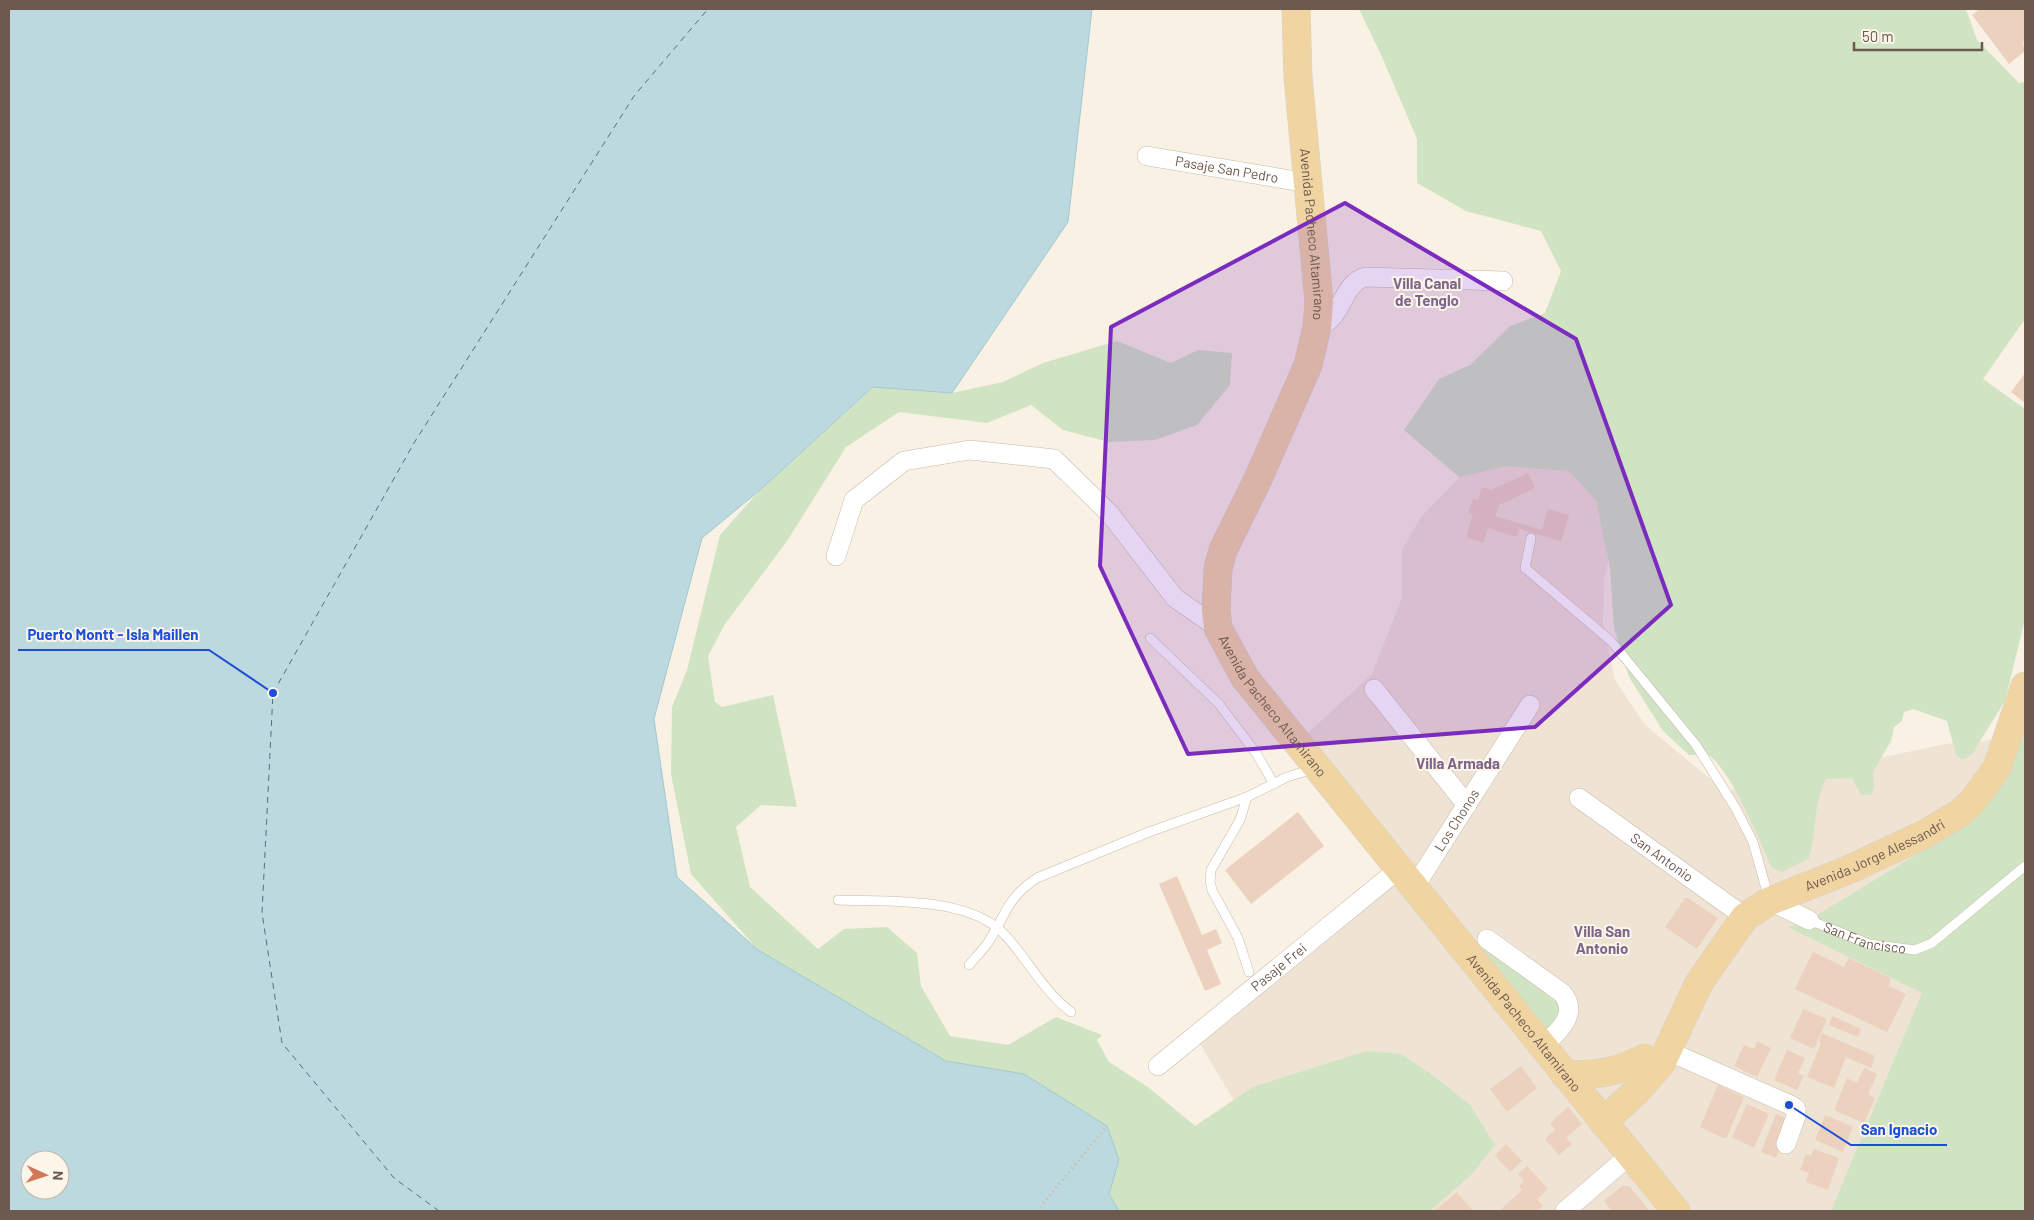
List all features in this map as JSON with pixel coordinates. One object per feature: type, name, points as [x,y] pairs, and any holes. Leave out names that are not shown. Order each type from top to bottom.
[{"type":"main road","name":"Avenida Pacheco Altamirano","points":[[1296,9],[1295,46],[1319,302],[1318,328],[1308,365],[1294,401],[1223,550],[1216,591],[1218,628],[1246,678],[1629,1156],[1676,1211]]},
{"type":"main road","name":"Avenida Jorge Alessandri","points":[[1597,1114],[1655,1061],[1674,1016],[1691,998],[1745,917],[1770,901],[1848,870],[1925,834],[1960,813],[1979,794],[1997,768],[2025,686]]},
{"type":"main road","points":[[1565,1075],[1604,1074],[1655,1061]]},
{"type":"main road","points":[[1629,1156],[1628,1135],[1631,1119],[1655,1061]]},
{"type":"street","name":"Pasaje San Pedro","points":[[1148,156],[1308,183]]},
{"type":"street","points":[[1318,328],[1330,323],[1354,283],[1365,277],[1502,281]]},
{"type":"street","points":[[836,556],[854,500],[904,460],[970,450],[1054,459],[1110,514],[1175,598],[1218,628]]},
{"type":"street","points":[[1374,689],[1467,804]]},
{"type":"street","name":"Los Chonos","points":[[1407,877],[1467,804],[1530,705]]},
{"type":"street","name":"San Antonio","points":[[1579,798],[1745,917]]},
{"type":"street","name":"Pasaje Frei","points":[[1158,1066],[1407,877]]},
{"type":"street","name":"San Francisco","points":[[1770,901],[1809,920]]},
{"type":"street","points":[[1487,939],[1568,999],[1570,1010],[1567,1020],[1542,1047]]},
{"type":"street","points":[[1655,1061],[1790,1105],[1796,1109],[1796,1116],[1786,1144]]},
{"type":"street","points":[[1565,1211],[1629,1156]]},
{"type":"lane","points":[[1531,538],[1525,568],[1611,641],[1696,745],[1735,807],[1753,842],[1770,901]]},
{"type":"lane","points":[[1150,638],[1219,704],[1242,733],[1274,784]]},
{"type":"lane","points":[[969,965],[986,946],[1010,900],[1025,885],[1037,878],[1149,832],[1247,797],[1274,784],[1317,768]]},
{"type":"lane","points":[[1247,797],[1240,820],[1211,870],[1210,881],[1212,890],[1238,938],[1249,972]]},
{"type":"lane","name":"San Francisco","points":[[1809,920],[1869,944],[1915,950],[1932,943],[2025,866]]},
{"type":"lane","points":[[838,900],[924,904],[947,907],[984,918],[997,927],[1051,993],[1071,1012]]},
{"type":"path","points":[[1037,1211],[1107,1126]]},
{"type":"highlighted area","points":[[1345,203],[1576,339],[1671,605],[1535,727],[1188,754],[1100,566],[1111,327]]},
{"type":"shaded area","points":[[1476,461],[1580,467],[1602,501],[1613,542],[1604,579],[1603,623],[1615,680],[1645,725],[1725,791],[1945,744],[1980,742],[2011,735],[2025,1211],[1415,1211],[1236,1104],[1200,1044],[1412,864],[1306,735],[1372,674],[1402,598],[1402,550],[1421,517]]},
{"type":"green space","points":[[1359,9],[1966,9],[1977,40],[2019,83],[2025,82],[2025,319],[1983,379],[2025,409],[2025,619],[2005,701],[1972,754],[1962,760],[1956,755],[1947,721],[1913,709],[1904,712],[1902,721],[1894,727],[1891,741],[1873,772],[1874,788],[1871,795],[1861,795],[1852,778],[1826,779],[1819,798],[1809,858],[1782,872],[1772,868],[1753,824],[1727,777],[1709,755],[1689,755],[1663,731],[1629,677],[1614,628],[1610,568],[1596,500],[1569,471],[1506,466],[1459,477],[1404,430],[1439,379],[1470,365],[1510,326],[1545,313],[1561,271],[1541,231],[1466,211],[1417,183],[1417,139]]},
{"type":"green space","points":[[1117,341],[1171,363],[1198,350],[1232,353],[1230,385],[1197,425],[1155,440],[1109,442],[1063,430],[1031,405],[987,423],[899,412],[846,447],[787,541],[725,624],[708,656],[715,702],[722,707],[773,695],[797,807],[761,805],[736,827],[750,887],[818,949],[844,929],[887,927],[917,953],[921,986],[950,1036],[1008,1045],[1056,1017],[1102,1035],[1097,1040],[1109,1062],[1148,1087],[1195,1126],[1253,1087],[1366,1051],[1401,1054],[1430,1073],[1470,1105],[1495,1145],[1472,1174],[1430,1211],[1119,1211],[1108,1194],[1119,1160],[1024,1074],[946,1061],[758,950],[691,874],[671,774],[672,707],[687,670],[720,535],[760,490],[874,387],[952,393],[1003,382],[1043,363]]},
{"type":"green space","points":[[2025,717],[2025,1211],[1831,1211],[1922,993],[1788,927],[1809,920],[1978,817]]},
{"type":"green space","points":[[1484,943],[1566,1004],[1548,1031],[1476,949]]},
{"type":"water","points":[[9,9],[1092,9],[1068,222],[952,393],[873,387],[760,490],[702,538],[654,719],[677,877],[758,950],[946,1061],[1024,1074],[1107,1126],[1119,1160],[1109,1194],[1119,1211],[9,1211]]},
{"type":"building","points":[[1980,9],[2025,9],[2025,40],[2023,42],[2025,51],[2009,64],[1972,15]]},
{"type":"building","points":[[2025,373],[2025,403],[2011,392]]},
{"type":"building","points":[[1528,473],[1535,488],[1499,505],[1495,516],[1542,530],[1548,509],[1569,515],[1561,541],[1519,529],[1516,537],[1488,528],[1483,543],[1466,537],[1473,514],[1468,513],[1473,499],[1478,500],[1482,487],[1491,490]]},
{"type":"building","points":[[1298,812],[1324,846],[1251,904],[1225,870]]},
{"type":"building","points":[[1177,876],[1202,935],[1216,929],[1222,943],[1207,950],[1221,984],[1205,991],[1159,884]]},
{"type":"building","points":[[1686,897],[1718,918],[1697,949],[1665,927]]},
{"type":"building","points":[[1813,952],[1844,967],[1849,958],[1890,978],[1889,986],[1906,994],[1887,1032],[1795,989]]},
{"type":"building","points":[[1803,1009],[1827,1019],[1814,1049],[1790,1038]]},
{"type":"building","points":[[1832,1016],[1861,1029],[1858,1037],[1829,1025]]},
{"type":"building","points":[[1822,1033],[1875,1056],[1871,1068],[1846,1057],[1834,1088],[1807,1077],[1821,1043],[1819,1042]]},
{"type":"building","points":[[1757,1041],[1771,1048],[1757,1077],[1734,1066],[1744,1045],[1754,1049]]},
{"type":"building","points":[[1787,1050],[1805,1058],[1798,1073],[1804,1076],[1797,1090],[1774,1080]]},
{"type":"building","points":[[1521,1066],[1537,1088],[1507,1112],[1490,1089]]},
{"type":"building","points":[[1864,1068],[1877,1074],[1868,1094],[1875,1098],[1864,1123],[1834,1110],[1847,1078],[1857,1083]]},
{"type":"building","points":[[1718,1085],[1744,1097],[1726,1139],[1700,1127]]},
{"type":"building","points":[[1747,1104],[1769,1114],[1754,1148],[1732,1137]]},
{"type":"building","points":[[1568,1107],[1582,1124],[1566,1138],[1572,1144],[1559,1155],[1545,1139],[1555,1130],[1550,1123]]},
{"type":"building","points":[[1776,1114],[1791,1120],[1776,1158],[1761,1152]]},
{"type":"building","points":[[1825,1115],[1853,1127],[1843,1152],[1815,1140]]},
{"type":"building","points":[[1506,1144],[1522,1161],[1510,1172],[1495,1155]]},
{"type":"building","points":[[1814,1149],[1839,1158],[1828,1190],[1806,1182],[1809,1173],[1800,1170],[1806,1154],[1811,1156]]},
{"type":"building","points":[[1527,1166],[1548,1189],[1537,1199],[1543,1206],[1537,1211],[1499,1211],[1522,1190],[1519,1186],[1524,1181],[1518,1174]]},
{"type":"building","points":[[1622,1186],[1629,1186],[1648,1209],[1645,1211],[1612,1211],[1604,1201]]},
{"type":"building","points":[[1457,1192],[1473,1211],[1434,1211]]},
{"type":"ferry route","points":[[439,1211],[394,1178],[282,1043],[262,913],[273,693],[414,443],[634,96],[708,9]]},
{"type":"place","name":"Puerto Montt - Isla Maillen","points":[[273,693]]},
{"type":"place","name":"San Ignacio","points":[[1789,1105]]},
{"type":"district","name":"Villa Canal de Tenglo","points":[[1427,292]]},
{"type":"district","name":"Villa Armada","points":[[1458,764]]},
{"type":"district","name":"Villa San Antonio","points":[[1602,940]]}]
